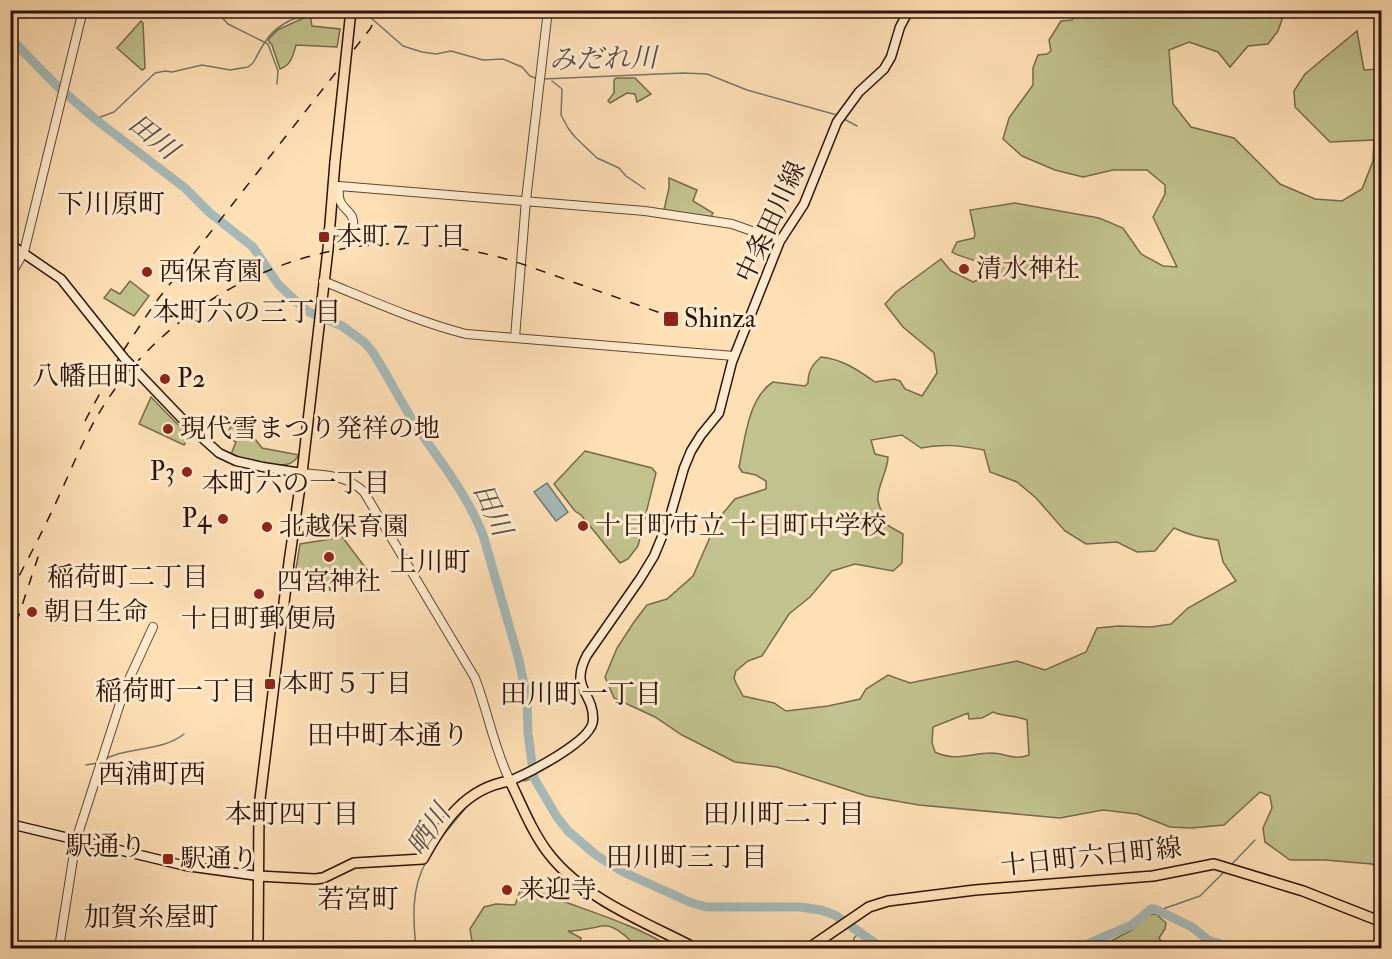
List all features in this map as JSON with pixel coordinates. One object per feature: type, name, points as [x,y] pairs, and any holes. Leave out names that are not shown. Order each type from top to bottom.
[{"type":"main road","points":[[258,948],[259,807],[264,752],[302,473],[351,10]]},
{"type":"main road","name":"中条田川線","points":[[510,781],[555,758],[591,729],[592,712],[580,684],[580,667],[654,556],[669,520],[691,451],[719,413],[734,356],[780,241],[804,204],[837,122],[859,92],[884,69],[909,10]]},
{"type":"main road","points":[[10,244],[61,279],[121,354],[188,425],[219,453],[236,461],[302,473]]},
{"type":"main road","points":[[10,824],[186,866],[258,876],[315,879],[323,878],[354,863],[423,859],[438,832],[456,808],[477,791],[510,781],[547,852],[566,874],[589,892],[695,948]]},
{"type":"main road","name":"十日町六日町線","points":[[809,948],[869,907],[888,901],[975,890],[1153,876],[1214,864],[1303,891],[1382,922]]},
{"type":"street","points":[[10,276],[24,252],[83,10]]},
{"type":"street","points":[[515,338],[526,200],[548,10]]},
{"type":"street","points":[[328,231],[346,232],[353,226],[353,215],[340,203],[339,186],[645,211],[732,224],[780,241]]},
{"type":"street","points":[[322,281],[441,327],[466,334],[734,356]]},
{"type":"street","points":[[302,473],[340,477],[354,482],[364,492],[475,678],[498,755],[510,781]]},
{"type":"street","points":[[59,948],[76,840],[125,688],[153,627]]},
{"type":"green space","points":[[1077,11],[1285,11],[1278,31],[1268,44],[1248,46],[1230,67],[1218,52],[1189,42],[1169,50],[1173,104],[1191,127],[1234,138],[1280,184],[1315,199],[1342,201],[1362,189],[1373,161],[1374,140],[1330,142],[1295,107],[1294,91],[1305,74],[1357,31],[1364,70],[1381,69],[1381,872],[1372,864],[1290,860],[1265,842],[1263,828],[1272,808],[1270,796],[1260,792],[1224,825],[1191,828],[1170,827],[1137,814],[1103,810],[1060,818],[919,805],[867,796],[777,767],[735,762],[682,735],[655,717],[614,698],[605,677],[617,648],[647,605],[667,599],[693,576],[718,519],[735,499],[766,489],[766,481],[756,475],[742,472],[739,467],[749,420],[758,398],[765,389],[773,382],[805,386],[808,383],[811,368],[821,357],[856,369],[875,382],[894,379],[900,381],[905,389],[922,396],[937,373],[934,353],[903,327],[885,304],[896,292],[941,259],[951,271],[973,282],[980,279],[980,264],[952,252],[957,242],[974,238],[970,210],[1015,203],[1099,218],[1123,228],[1141,254],[1163,266],[1177,267],[1153,217],[1165,194],[1165,185],[1147,170],[1113,170],[1083,177],[1055,170],[1022,156],[1003,139],[1009,118],[1033,85],[1033,68],[1038,55],[1051,51],[1049,40],[1061,21],[1072,20]],"holes":[[[902,435],[921,448],[952,446],[984,450],[990,472],[1017,482],[1036,498],[1065,531],[1086,544],[1117,542],[1137,552],[1155,551],[1174,528],[1195,536],[1218,540],[1223,562],[1236,581],[1188,608],[1171,624],[1151,627],[1097,628],[1086,652],[1045,670],[1017,661],[910,683],[888,675],[866,689],[860,699],[786,711],[774,703],[743,696],[734,678],[736,671],[748,661],[762,656],[789,614],[810,597],[832,571],[855,564],[893,571],[902,563],[903,534],[887,525],[878,501],[888,457],[875,454],[871,440]],[[993,712],[1027,720],[1029,755],[1014,757],[991,753],[956,757],[935,752],[932,743],[933,727],[968,713],[969,719],[982,718]]]},
{"type":"green space","points":[[310,15],[312,26],[340,29],[337,47],[296,45],[289,63],[280,69],[268,40],[277,30]]},
{"type":"green space","points":[[141,21],[143,23],[145,68],[142,70],[117,48]]},
{"type":"green space","points":[[616,78],[635,78],[651,94],[637,102],[635,94],[627,93],[610,103],[608,101],[614,93]]},
{"type":"green space","points":[[669,178],[697,190],[693,201],[713,213],[711,217],[664,210]]},
{"type":"green space","points":[[130,281],[149,296],[134,316],[104,298],[111,289],[120,294]]},
{"type":"green space","points":[[151,397],[189,436],[184,445],[139,424]]},
{"type":"green space","points":[[236,417],[262,448],[299,455],[295,461],[275,465],[231,454],[236,442],[226,436]]},
{"type":"green space","points":[[585,451],[652,468],[656,473],[638,546],[628,559],[620,563],[554,484]]},
{"type":"green space","points":[[340,534],[371,575],[357,584],[330,590],[328,583],[314,584],[309,574],[295,575],[300,544],[331,539]]},
{"type":"green space","points":[[520,891],[537,897],[539,892],[607,917],[672,948],[639,948],[612,927],[602,926],[568,931],[581,938],[580,942],[569,948],[480,948],[472,941],[470,929],[484,907],[496,904],[515,905]]},
{"type":"green space","points":[[1156,914],[1166,923],[1159,938],[1164,945],[1186,945],[1194,948],[1098,948],[1132,930],[1149,915]]},
{"type":"shaded area","points":[[547,483],[568,512],[556,521],[534,492]]},
{"type":"waterway","points":[[215,10],[228,24],[268,44],[278,71],[277,84]]},
{"type":"waterway","name":"みだれ川","points":[[95,119],[114,112],[155,73],[172,72],[202,65],[230,70],[248,67],[276,29],[310,10]]},
{"type":"waterway","name":"みだれ川","points":[[362,10],[403,46],[436,54],[451,51],[483,60],[503,59],[522,67],[530,76],[538,79]]},
{"type":"waterway","name":"田川","points":[[10,38],[56,85],[95,119],[185,188],[210,213],[253,247],[278,284],[299,304],[309,312],[342,326],[372,351],[420,432],[463,495],[483,535],[519,660],[527,700],[528,733],[534,778],[568,831],[596,855],[623,872],[692,903],[707,907],[800,907],[821,910],[835,915],[882,948]]},
{"type":"waterway","name":"みだれ川","points":[[543,79],[707,74],[747,90],[837,115]]},
{"type":"waterway","points":[[552,81],[562,89],[561,115],[575,137],[597,158],[619,168],[626,176],[645,189]]},
{"type":"waterway","name":"みだれ川","points":[[844,119],[857,126]]},
{"type":"waterway","points":[[10,697],[15,698]]},
{"type":"waterway","points":[[107,758],[166,744],[184,734]]},
{"type":"waterway","points":[[86,765],[97,763]]},
{"type":"waterway","name":"晒川","points":[[524,781],[534,778]]},
{"type":"waterway","name":"晒川","points":[[491,791],[502,788]]},
{"type":"waterway","name":"晒川","points":[[432,852],[469,804]]},
{"type":"waterway","points":[[1231,865],[1255,840]]},
{"type":"waterway","name":"晒川","points":[[416,948],[415,893],[426,862]]},
{"type":"waterway","points":[[1160,910],[1200,896],[1225,871]]},
{"type":"waterway","name":"田川","points":[[1078,948],[1132,925],[1151,909],[1192,927],[1208,940],[1234,948]]},
{"type":"waterway","points":[[853,948],[854,938],[859,933]]},
{"type":"railway","points":[[85,421],[121,354],[155,303],[370,29],[381,10]]},
{"type":"railway","points":[[10,593],[94,423],[108,399],[137,362],[170,330],[208,302],[249,279],[293,261],[339,250],[385,244],[456,248],[525,265],[686,322]]},
{"type":"railway","points":[[10,642],[41,548]]},
{"type":"place","name":"本町７丁目","points":[[324,237]]},
{"type":"place","name":"清水神社","points":[[964,269]]},
{"type":"place","name":"西保育園","points":[[147,272]]},
{"type":"place","name":"Shinza","points":[[671,319]]},
{"type":"place","name":"P2","points":[[165,379]]},
{"type":"place","name":"現代雪まつり発祥の地","points":[[168,429]]},
{"type":"place","name":"P3","points":[[187,472]]},
{"type":"place","name":"P4","points":[[223,519]]},
{"type":"place","name":"十日町市立 十日町中学校","points":[[583,526]]},
{"type":"place","name":"北越保育園","points":[[267,527]]},
{"type":"place","name":"四宮神社","points":[[329,557]]},
{"type":"place","name":"十日町郵便局","points":[[259,594]]},
{"type":"place","name":"朝日生命","points":[[32,612]]},
{"type":"place","name":"本町５丁目","points":[[270,684]]},
{"type":"place","name":"駅通り","points":[[168,859]]},
{"type":"place","name":"来迎寺","points":[[507,890]]},
{"type":"district","name":"下川原町","points":[[111,204]]},
{"type":"district","name":"本町六の三丁目","points":[[247,312]]},
{"type":"district","name":"八幡田町","points":[[86,376]]},
{"type":"district","name":"本町六の一丁目","points":[[296,483]]},
{"type":"district","name":"上川町","points":[[430,562]]},
{"type":"district","name":"稲荷町二丁目","points":[[128,577]]},
{"type":"district","name":"稲荷町一丁目","points":[[176,691]]},
{"type":"district","name":"田川町一丁目","points":[[581,694]]},
{"type":"district","name":"田中町本通り","points":[[388,735]]},
{"type":"district","name":"西浦町西","points":[[152,774]]},
{"type":"district","name":"本町四丁目","points":[[292,814]]},
{"type":"district","name":"田川町二丁目","points":[[784,814]]},
{"type":"district","name":"駅通り","points":[[106,846]]},
{"type":"district","name":"田川町三丁目","points":[[687,857]]},
{"type":"district","name":"若宮町","points":[[358,899]]},
{"type":"district","name":"加賀糸屋町","points":[[151,917]]}]
